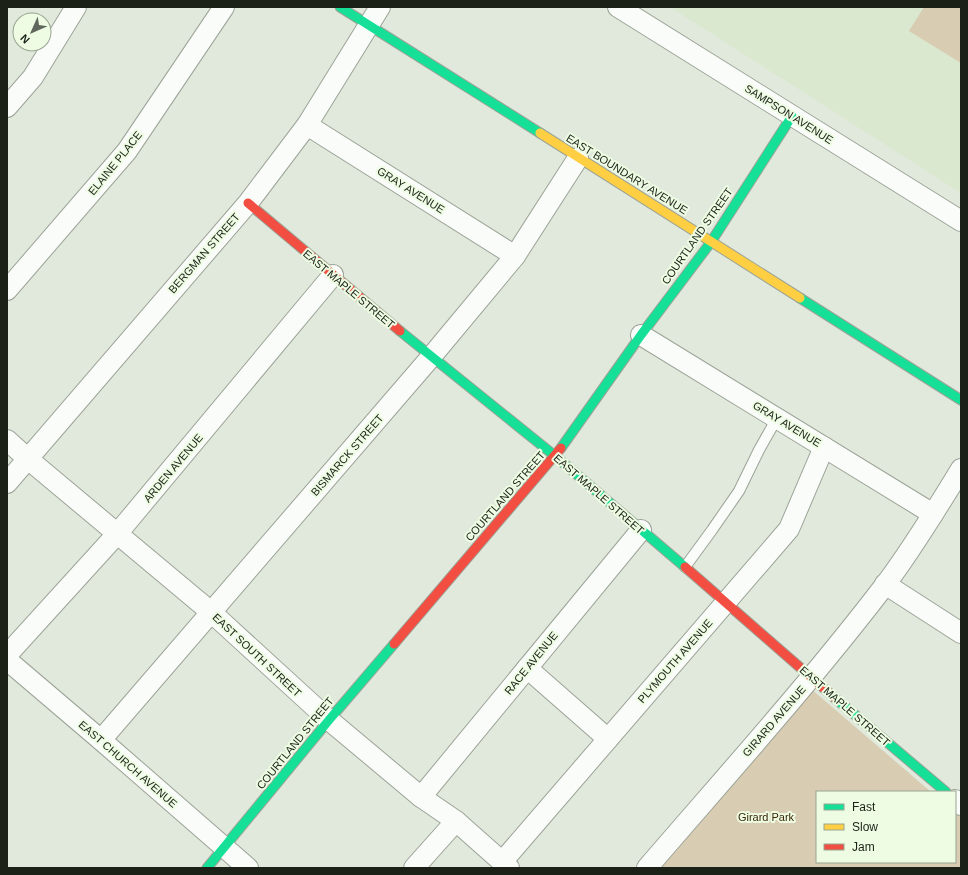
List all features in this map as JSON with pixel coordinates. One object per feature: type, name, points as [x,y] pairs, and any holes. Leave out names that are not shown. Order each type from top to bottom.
[{"type":"street","points":[[7,107],[33,77],[76,7]]},
{"type":"street","name":"ELAINE PLACE","points":[[7,290],[127,151],[224,7]]},
{"type":"street","name":"EAST BOUNDARY AVENUE","points":[[340,7],[961,400]]},
{"type":"street","name":"BERGMAN STREET","points":[[7,483],[248,203],[307,125],[380,7]]},
{"type":"street","name":"SAMPSON AVENUE","points":[[618,7],[961,221]]},
{"type":"street","name":"COURTLAND STREET","points":[[207,868],[225,848],[328,720],[555,456],[641,335],[711,242],[792,116]]},
{"type":"street","name":"GRAY AVENUE","points":[[307,125],[515,256]]},
{"type":"street","name":"BISMARCK STREET","points":[[101,740],[432,357],[515,256],[578,158]]},
{"type":"street","name":"EAST MAPLE STREET","points":[[248,203],[432,357],[555,456],[945,791]]},
{"type":"street","name":"ARDEN AVENUE","points":[[7,656],[117,534],[333,275]]},
{"type":"street","name":"GRAY AVENUE","points":[[641,335],[933,514]]},
{"type":"street","name":"EAST SOUTH STREET","points":[[7,440],[211,612],[328,720],[421,797],[456,821],[506,865]]},
{"type":"street","name":"PLYMOUTH AVENUE","points":[[506,865],[608,739],[790,529],[824,447]]},
{"type":"street","name":"GIRARD AVENUE","points":[[647,868],[811,677],[885,584],[933,514],[961,469]]},
{"type":"street","name":"RACE AVENUE","points":[[421,797],[641,530]]},
{"type":"street","points":[[885,584],[961,633]]},
{"type":"street","name":"EAST CHURCH AVENUE","points":[[7,660],[248,868]]},
{"type":"street","points":[[527,668],[608,739]]},
{"type":"street","points":[[414,868],[456,821]]},
{"type":"lane","points":[[685,567],[739,491],[758,450],[777,418]]},
{"type":"shaded area","points":[[670,7],[961,7],[961,193]]},
{"type":"green space","points":[[924,7],[961,7],[961,63],[909,31]]},
{"type":"green space","name":"Girard Park","points":[[810,688],[930,791],[816,791],[816,863],[956,863],[956,813],[961,817],[960,868],[655,868]]},
{"type":"traffic: fast","points":[[340,7],[540,133]]},
{"type":"traffic: fast","points":[[561,448],[641,335],[711,242],[792,116]]},
{"type":"traffic: fast","points":[[800,298],[961,400]]},
{"type":"traffic: fast","points":[[400,331],[555,456],[685,567]]},
{"type":"traffic: fast","points":[[207,868],[394,644]]},
{"type":"traffic: fast","points":[[835,698],[945,791]]},
{"type":"traffic: slow","points":[[540,133],[800,298]]},
{"type":"traffic: jam","points":[[248,203],[400,331]]},
{"type":"traffic: jam","points":[[394,644],[561,448]]},
{"type":"traffic: jam","points":[[685,567],[835,698]]}]
